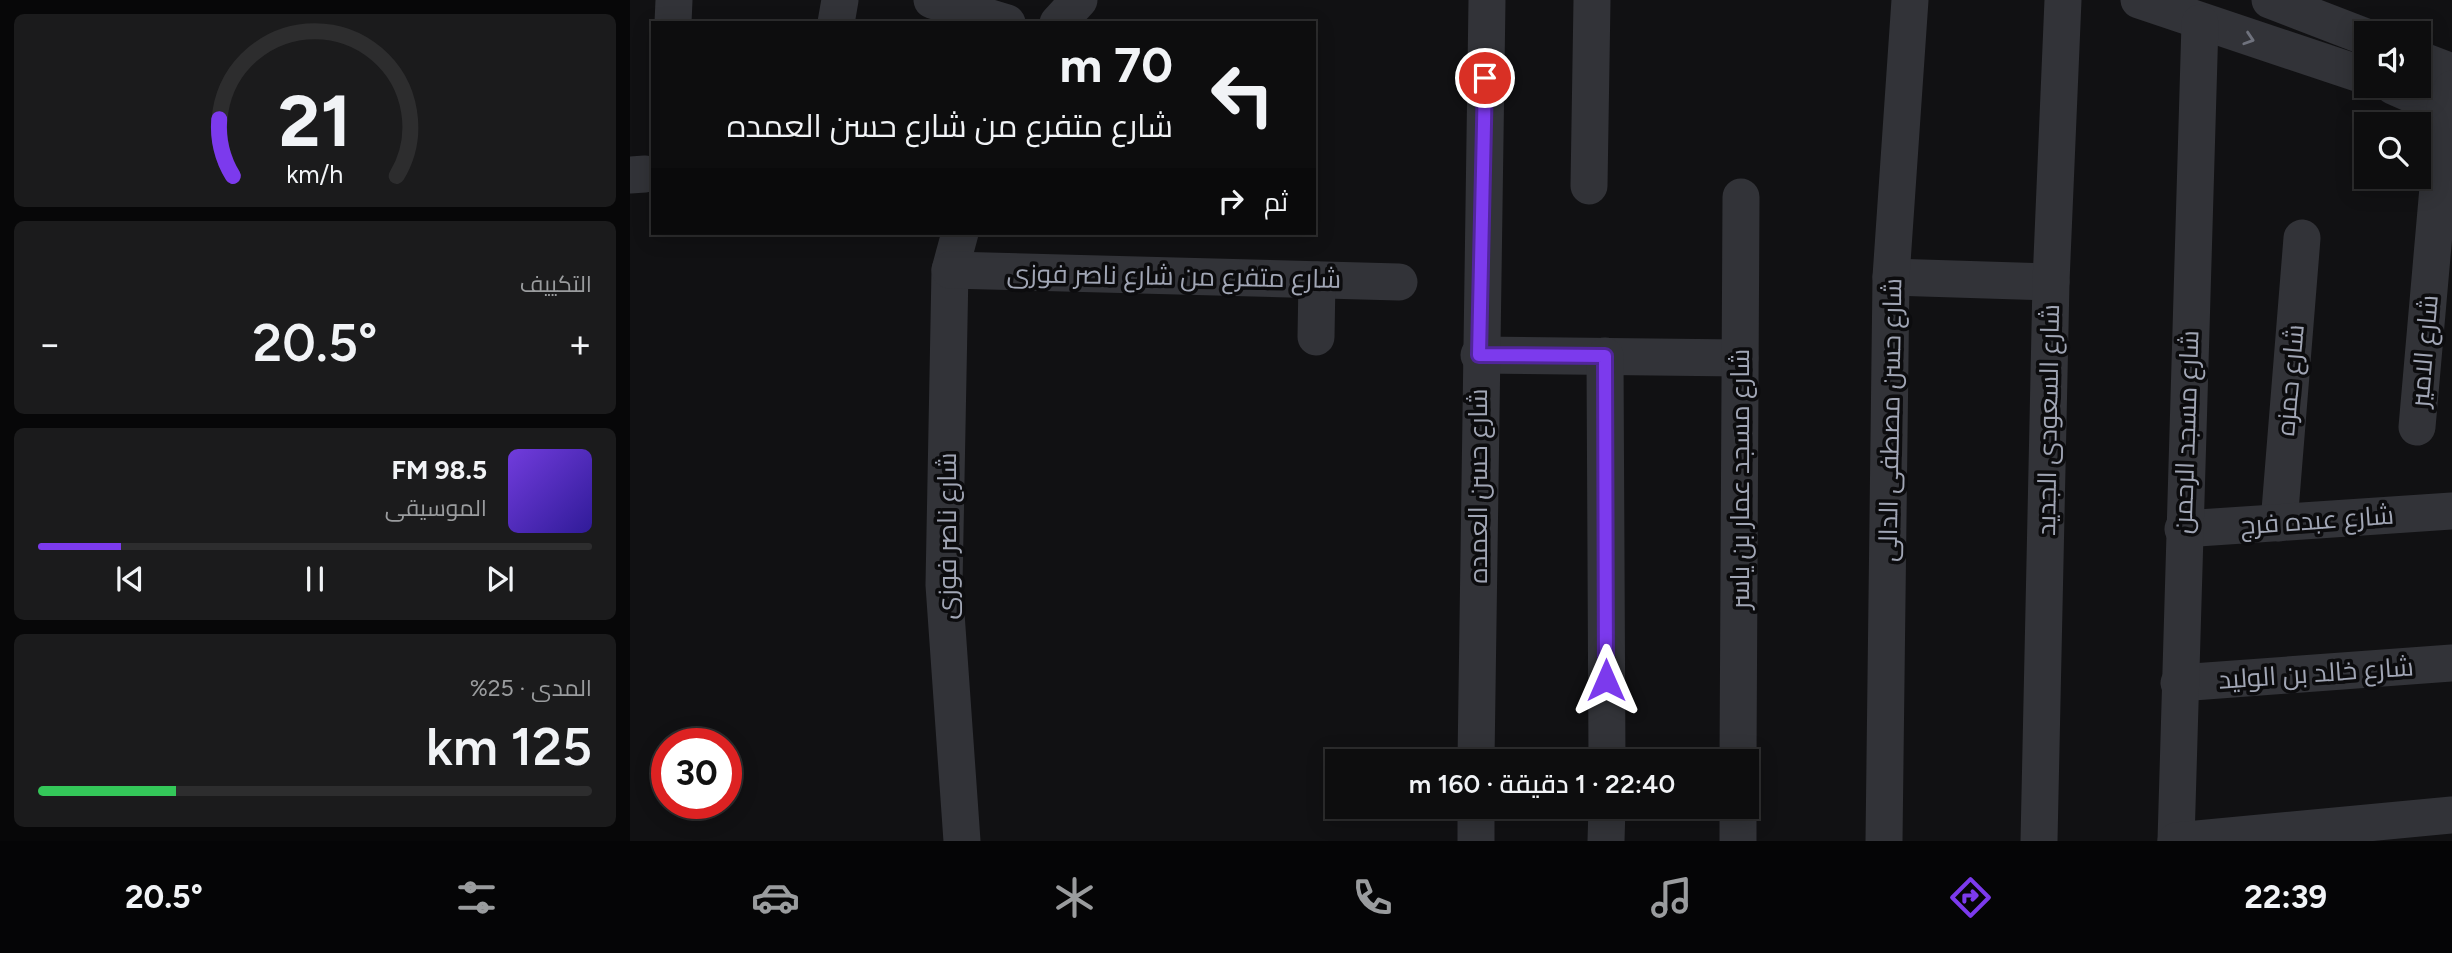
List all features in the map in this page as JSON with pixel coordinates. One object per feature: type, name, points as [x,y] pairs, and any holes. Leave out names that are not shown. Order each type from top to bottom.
[{"type":"street","points":[[673,21],[674,0]]},
{"type":"street","points":[[836,21],[840,0]]},
{"type":"street","points":[[1060,21],[1079,0]]},
{"type":"street","name":"شارع حسن العمده","points":[[1476,749],[1479,355],[1487,0]]},
{"type":"street","points":[[1589,186],[1592,0]]},
{"type":"street","name":"شارع حسن مصطفى الدالى","points":[[1884,841],[1891,277],[1910,0]]},
{"type":"street","name":"شارع السعودى الجديد","points":[[2039,841],[2051,282],[2063,0]]},
{"type":"street","points":[[2138,0],[2200,23],[2354,72]]},
{"type":"street","points":[[2270,0],[2354,21]]},
{"type":"street","points":[[949,2],[1001,21]]},
{"type":"street","name":"شارع مسجد الرحمن","points":[[2176,841],[2183,529],[2200,23]]},
{"type":"street","points":[[2431,64],[2452,72]]},
{"type":"street","points":[[2431,97],[2450,103]]},
{"type":"street","name":"شارع الامير","points":[[2417,427],[2450,103]]},
{"type":"street","name":"شارع مسجد عمار بن ياسر","points":[[1738,749],[1741,197]]},
{"type":"street","name":"شارع ناصر فوزى","points":[[959,235],[950,270],[944,584],[962,841]]},
{"type":"street","name":"شارع حمزه","points":[[2279,523],[2302,238]]},
{"type":"street","name":"شارع متفرع من شارع ناصر فوزى","points":[[950,270],[1399,282]]},
{"type":"street","points":[[1891,277],[2051,282]]},
{"type":"street","points":[[1316,337],[1317,280]]},
{"type":"street","points":[[1479,355],[1740,358]]},
{"type":"street","points":[[1605,356],[1607,749]]},
{"type":"street","name":"شارع عبده فرج","points":[[2183,529],[2452,511]]},
{"type":"street","name":"شارع خالد بن الوليد","points":[[2179,683],[2452,663]]},
{"type":"street","points":[[2176,841],[2452,815]]},
{"type":"street","points":[[1476,819],[1476,841]]},
{"type":"street","points":[[1606,841],[1607,819]]},
{"type":"street","points":[[1738,819],[1738,841]]},
{"type":"route","points":[[1485,78],[1479,355],[1605,356],[1606,680]]}]
